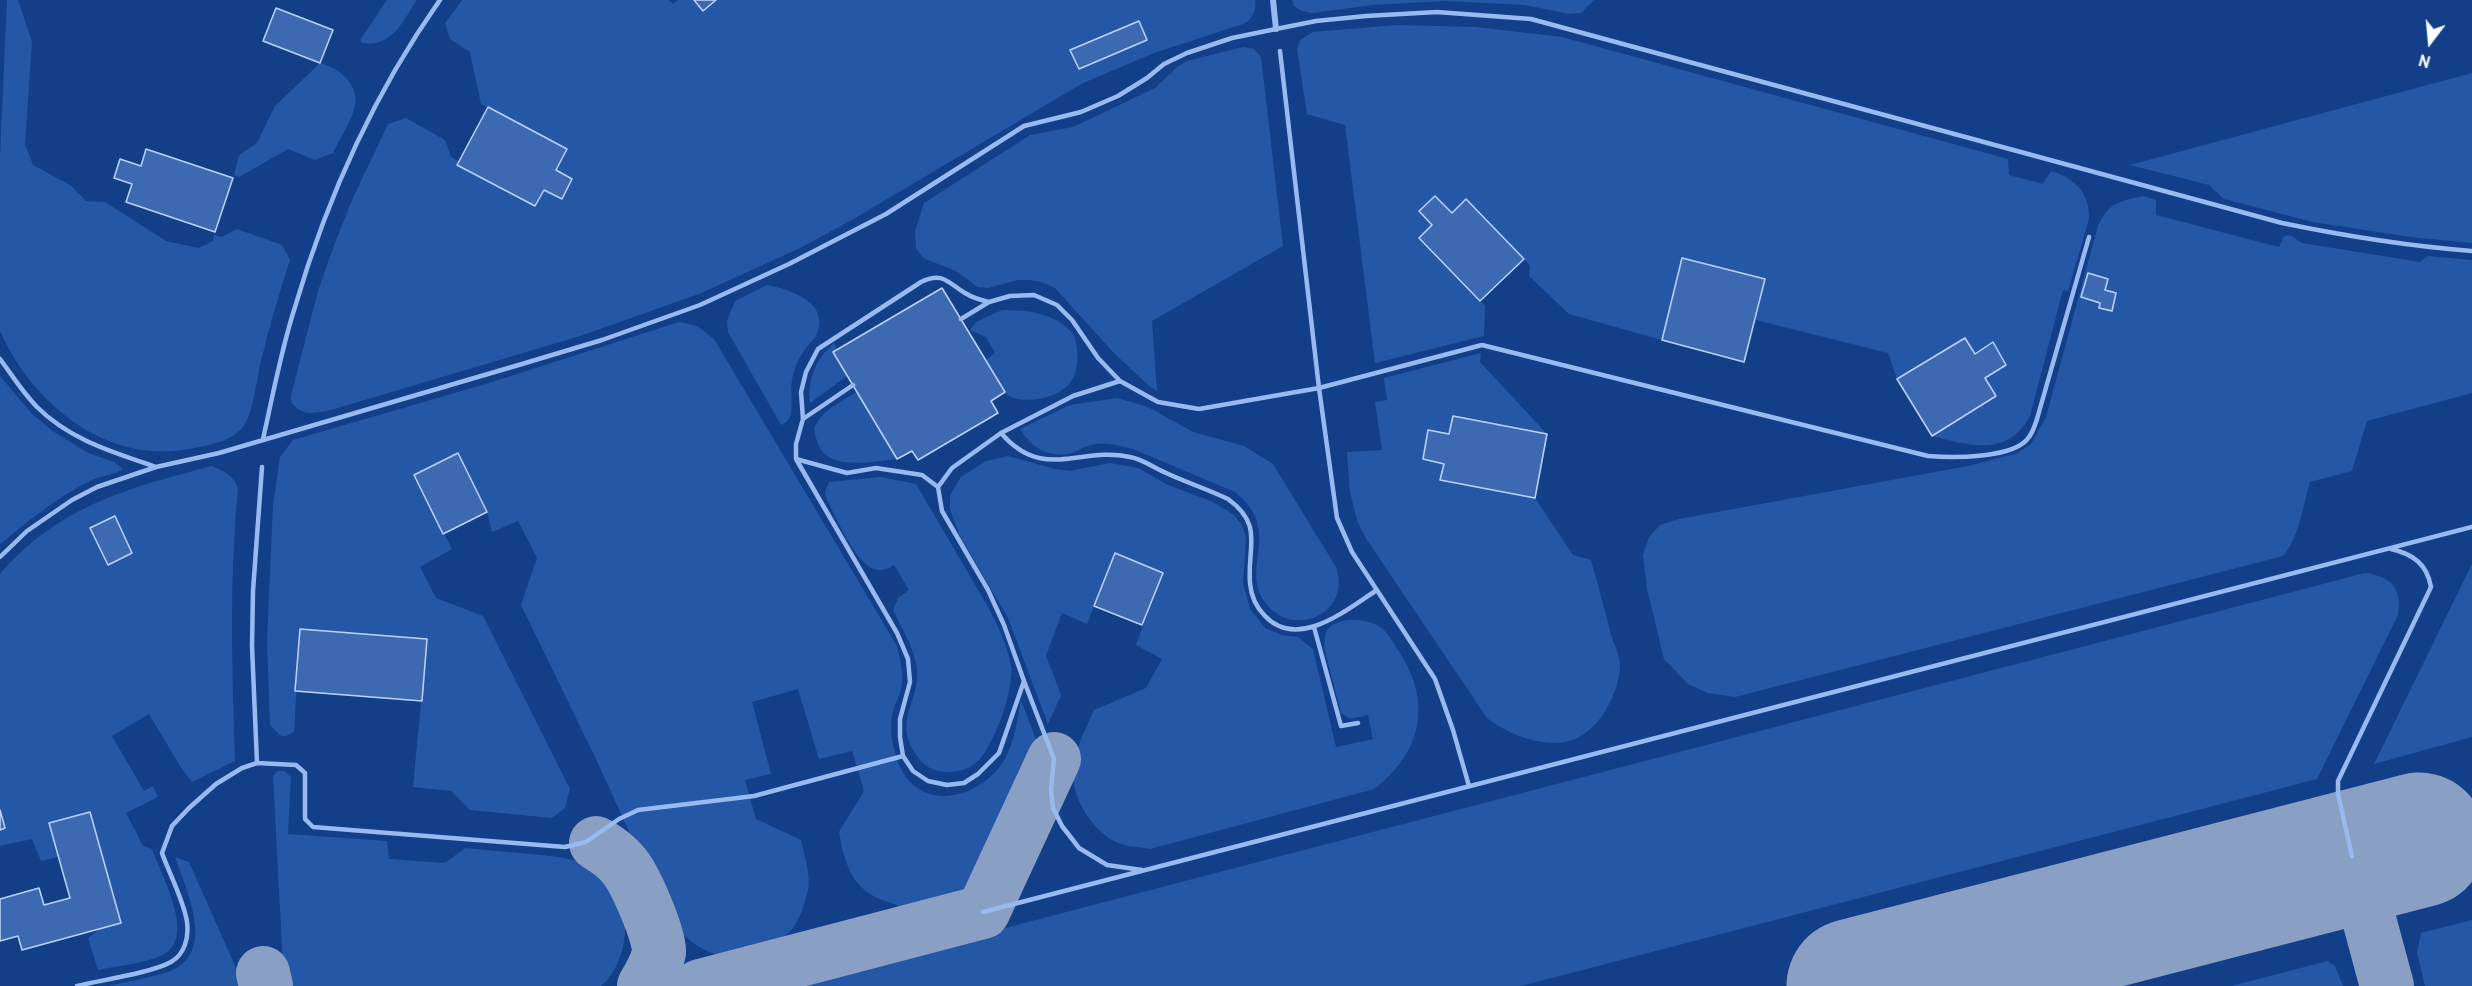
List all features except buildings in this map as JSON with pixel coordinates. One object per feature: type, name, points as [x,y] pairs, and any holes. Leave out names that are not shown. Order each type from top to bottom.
[{"type":"street","points":[[1273,0],[1276,29]]},
{"type":"lane","points":[[263,440],[294,308],[333,198],[387,82],[440,0]]},
{"type":"lane","points":[[0,557],[27,531],[72,500],[97,488],[156,467],[263,440],[602,340],[700,305],[789,264],[886,214],[1024,126],[1081,112],[1118,96],[1148,78],[1164,64],[1186,53],[1232,38],[1316,21],[1401,13],[1467,14],[1531,19],[2282,223],[2371,240],[2472,251]]},
{"type":"lane","points":[[1280,51],[1319,388],[1337,518],[1352,552],[1435,679],[1469,786]]},
{"type":"lane","points":[[961,319],[989,302],[1010,296],[1034,295],[1058,305],[1072,320],[1098,358],[1120,381],[1158,402],[1199,409],[1319,388],[1482,345],[1928,456],[1963,458],[1988,455],[2015,447],[2028,439],[2037,419],[2089,237]]},
{"type":"lane","points":[[989,302],[974,298],[943,278],[932,277],[818,349],[806,372],[801,392],[803,419],[796,444],[796,459],[897,633],[908,659],[910,682],[900,719],[900,737],[903,756],[913,771],[928,781],[947,785],[964,783],[978,774],[999,753],[1024,681]]},
{"type":"lane","points":[[0,359],[38,408],[69,433],[92,444],[156,467]]},
{"type":"lane","points":[[938,487],[952,468],[1001,433],[1073,396],[1120,381]]},
{"type":"lane","points":[[803,419],[853,385]]},
{"type":"lane","points":[[1001,433],[1018,450],[1056,462],[1106,454],[1134,457],[1164,473],[1228,499],[1248,520],[1252,532],[1250,586],[1253,598],[1270,622],[1281,627],[1294,630],[1314,627],[1377,590]]},
{"type":"lane","points":[[796,459],[847,473],[876,468],[922,475],[938,487],[942,511],[988,590],[1004,625],[1054,759],[1051,789],[1053,808],[1062,826],[1079,848],[1107,865],[1144,870]]},
{"type":"lane","points":[[257,763],[252,646],[253,591],[262,467]]},
{"type":"lane","points":[[983,912],[2472,527]]},
{"type":"lane","points":[[2352,856],[2338,794],[2338,781],[2431,587],[2425,570],[2418,561],[2407,553],[2389,549]]},
{"type":"lane","points":[[1314,627],[1341,726],[1358,723]]},
{"type":"lane","points":[[77,986],[171,962],[182,952],[187,939],[187,921],[162,852],[172,826],[216,784],[242,768],[257,763],[296,765],[302,768],[305,773],[305,819],[313,827],[565,847],[586,842],[619,819],[638,810],[754,796],[903,756]]},
{"type":"shaded area","points":[[7,0],[18,0],[32,42],[25,144],[33,165],[70,185],[86,201],[105,202],[166,241],[199,248],[213,241],[214,235],[222,237],[237,229],[282,245],[290,260],[267,336],[249,414],[243,427],[227,439],[200,447],[163,451],[132,448],[104,439],[53,406],[14,358],[0,331],[0,156]]},
{"type":"shaded area","points":[[387,0],[417,0],[396,31],[389,37],[373,43],[362,43],[360,40]]},
{"type":"shaded area","points":[[462,0],[669,0],[673,4],[678,0],[694,0],[703,11],[716,0],[1255,0],[1255,7],[1254,13],[1246,23],[1154,53],[1083,83],[850,221],[800,248],[699,294],[580,336],[331,410],[304,412],[295,407],[291,402],[291,396],[318,291],[353,198],[388,124],[406,118],[445,140],[451,157],[535,206],[544,190],[562,199],[572,180],[556,170],[567,148],[481,104],[470,52],[450,39],[445,23]]},
{"type":"shaded area","points":[[1292,0],[1594,0],[1581,13],[1569,14],[1525,5],[1445,1],[1373,5],[1312,13],[1294,6]]},
{"type":"shaded area","points":[[1397,25],[1476,27],[1562,37],[2008,159],[2009,175],[2043,184],[2051,171],[2074,182],[2084,194],[2089,219],[2068,291],[2063,290],[2030,416],[2021,429],[1999,443],[1973,445],[1932,436],[1996,396],[1985,378],[2006,365],[1993,343],[1975,354],[1965,338],[1897,379],[1888,353],[1756,320],[1765,279],[1683,258],[1662,340],[1569,314],[1529,276],[1530,266],[1466,199],[1452,213],[1435,196],[1419,211],[1432,225],[1419,238],[1485,306],[1484,336],[1375,363],[1345,125],[1307,114],[1297,49],[1300,40],[1313,32]]},
{"type":"shaded area","points":[[1243,47],[1254,49],[1261,57],[1283,246],[1152,321],[1157,391],[1113,352],[1055,288],[1030,280],[1018,280],[988,288],[978,287],[956,271],[923,258],[916,248],[915,231],[924,203],[1030,135],[1073,127],[1155,88],[1177,67],[1187,61]]},
{"type":"shaded area","points":[[320,63],[334,68],[346,78],[356,98],[351,118],[333,153],[315,160],[288,149],[239,177],[234,175],[239,155],[257,143],[275,106]]},
{"type":"shaded area","points":[[2472,73],[2472,243],[2410,237],[2313,222],[2224,199],[2209,185],[2130,165]]},
{"type":"shaded area","points":[[2143,196],[2156,200],[2156,215],[2279,247],[2284,236],[2290,235],[2302,243],[2420,262],[2428,256],[2472,260],[2472,393],[2367,421],[2352,471],[2310,482],[2297,531],[2283,556],[1735,697],[1708,693],[1688,684],[1664,659],[1647,589],[1643,555],[1649,537],[1660,525],[1679,519],[1968,466],[2018,453],[2031,444],[2046,417],[2098,226],[2106,212],[2116,204]]},
{"type":"shaded area","points":[[767,285],[797,294],[814,306],[819,324],[816,336],[796,367],[791,386],[791,412],[786,422],[781,425],[728,332],[727,321],[735,301]]},
{"type":"shaded area","points":[[1002,310],[1032,312],[1051,317],[1074,335],[1077,352],[1075,375],[1060,392],[1031,400],[1012,397],[1002,390],[986,360],[995,353],[986,337],[970,330],[976,322]]},
{"type":"shaded area","points":[[679,322],[697,326],[714,339],[897,646],[902,668],[902,682],[891,722],[894,749],[906,777],[917,788],[930,794],[944,796],[973,789],[986,780],[1003,762],[1014,736],[1021,700],[1038,745],[977,874],[969,885],[941,902],[915,909],[898,906],[876,897],[858,884],[848,866],[839,832],[864,791],[852,751],[819,759],[798,689],[752,702],[771,774],[745,780],[756,819],[801,840],[809,884],[802,911],[792,929],[786,934],[770,944],[741,955],[724,956],[707,951],[685,936],[668,917],[596,759],[521,605],[537,558],[518,521],[492,532],[487,512],[458,454],[414,475],[452,549],[420,567],[436,598],[483,616],[570,789],[565,808],[552,818],[470,810],[451,791],[413,787],[427,639],[300,629],[294,732],[281,736],[270,725],[267,642],[273,505],[280,457],[293,440],[489,383]]},
{"type":"shaded area","points":[[834,343],[837,350],[833,353],[847,376],[810,403],[809,394],[814,370],[822,355]]},
{"type":"shaded area","points":[[1481,353],[1480,362],[1547,434],[1453,416],[1449,434],[1428,430],[1423,459],[1444,464],[1441,480],[1535,498],[1573,555],[1591,560],[1618,654],[1619,677],[1612,699],[1599,719],[1592,728],[1573,740],[1551,743],[1528,739],[1506,730],[1487,718],[1365,537],[1357,520],[1350,492],[1347,452],[1382,450],[1375,402],[1387,400],[1384,378]]},
{"type":"shaded area","points":[[0,376],[31,413],[51,430],[88,453],[114,462],[123,469],[92,480],[67,494],[0,544]]},
{"type":"shaded area","points":[[857,392],[897,459],[861,463],[842,462],[827,456],[820,448],[814,430],[817,423],[831,408]]},
{"type":"shaded area","points":[[1117,398],[1148,407],[1193,432],[1244,446],[1273,464],[1336,567],[1339,583],[1336,597],[1329,608],[1318,616],[1306,620],[1292,620],[1279,615],[1267,605],[1259,591],[1256,578],[1259,536],[1257,521],[1250,507],[1235,492],[1133,449],[1119,446],[1095,444],[1068,454],[1046,452],[1034,445],[1020,429],[1070,405]]},
{"type":"shaded area","points":[[1008,456],[1070,471],[1110,463],[1138,468],[1168,485],[1213,502],[1234,515],[1242,525],[1246,537],[1243,583],[1250,609],[1265,628],[1282,635],[1298,637],[1313,649],[1336,747],[1373,739],[1368,715],[1350,719],[1341,713],[1324,647],[1326,633],[1333,625],[1346,620],[1361,620],[1384,630],[1402,656],[1411,675],[1417,693],[1418,711],[1411,745],[1390,775],[1374,789],[1150,849],[1122,844],[1099,830],[1084,811],[1075,789],[1074,760],[1094,710],[1146,688],[1162,659],[1136,645],[1163,573],[1115,553],[1087,624],[1062,613],[1046,656],[1061,695],[1048,724],[1008,618],[959,534],[950,509],[950,495],[961,477],[986,461]]},
{"type":"shaded area","points":[[212,466],[228,474],[238,488],[232,590],[235,761],[192,782],[149,714],[112,736],[144,791],[153,786],[158,797],[126,813],[143,846],[152,849],[169,892],[177,924],[176,938],[170,949],[158,957],[98,970],[88,938],[103,927],[121,922],[90,812],[49,823],[58,857],[41,861],[32,839],[0,846],[0,574],[46,532],[71,516],[124,492]]},
{"type":"shaded area","points":[[880,477],[916,484],[987,605],[1008,652],[1011,665],[1010,687],[1002,716],[984,754],[970,767],[961,770],[943,772],[932,769],[919,759],[910,744],[907,722],[915,692],[917,669],[911,647],[893,610],[898,598],[909,590],[894,565],[878,570],[866,564],[859,557],[826,498],[825,492],[829,482]]},
{"type":"shaded area","points":[[2472,564],[2472,737],[2374,764]]},
{"type":"shaded area","points":[[2365,573],[2382,577],[2393,585],[2398,598],[2398,615],[2317,779],[1521,986],[783,986]]},
{"type":"shaded area","points":[[278,771],[284,771],[291,777],[288,834],[387,841],[389,859],[445,863],[465,848],[569,859],[591,868],[610,885],[624,917],[625,937],[619,960],[611,975],[601,986],[289,986],[283,965],[273,776]]},
{"type":"shaded area","points":[[175,857],[189,862],[244,986],[109,986],[168,972],[183,963],[192,951],[195,936],[191,903]]},
{"type":"shaded area","points":[[2472,920],[2472,986],[2425,986],[2417,953],[2421,933]]},
{"type":"shaded area","points":[[2328,961],[2335,966],[2343,986],[2231,986]]},
{"type":"taxiway","points":[[700,986],[983,912],[1054,759]]},
{"type":"taxiway","points":[[596,843],[615,856],[625,867],[652,922],[659,952],[644,986]]},
{"type":"taxiway","points":[[2352,856],[2387,986]]},
{"type":"taxiway","points":[[263,973],[266,986]]},
{"type":"runway","points":[[1854,986],[2419,840]]}]
